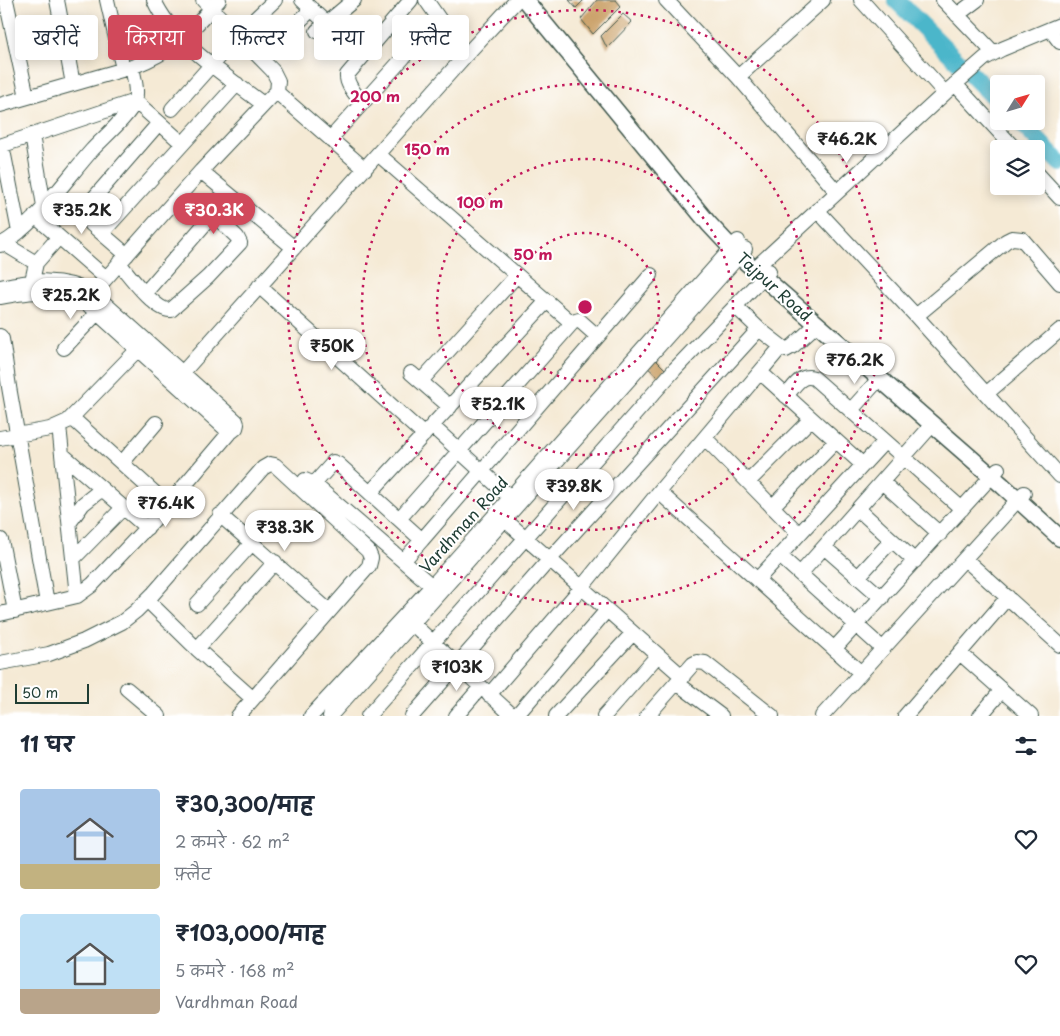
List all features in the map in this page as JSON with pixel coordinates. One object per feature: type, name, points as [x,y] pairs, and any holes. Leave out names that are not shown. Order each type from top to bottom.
[{"type":"main road","name":"Tajpur Road","points":[[525,0],[709,224],[739,249],[817,324],[932,425],[994,473]]},
{"type":"main road","name":"Tajpur Road","points":[[538,0],[716,218],[739,249]]},
{"type":"main road","name":"Tajpur Road","points":[[761,270],[994,473],[1060,525]]},
{"type":"main road","name":"Tajpur Road","points":[[1021,496],[1060,538]]},
{"type":"street","points":[[6,0],[27,97]]},
{"type":"street","points":[[57,0],[73,84]]},
{"type":"street","points":[[36,263],[2,244],[18,232],[39,211],[72,172],[127,113],[135,101],[136,88],[107,0]]},
{"type":"street","points":[[154,0],[162,15]]},
{"type":"street","points":[[259,15],[275,0]]},
{"type":"street","points":[[336,15],[354,0]]},
{"type":"street","points":[[382,33],[411,0]]},
{"type":"street","points":[[426,0],[436,15]]},
{"type":"street","points":[[469,52],[517,0]]},
{"type":"street","points":[[666,0],[738,77],[837,192]]},
{"type":"street","points":[[738,77],[823,0]]},
{"type":"street","points":[[861,0],[954,86],[1006,140]]},
{"type":"street","points":[[943,0],[989,56]]},
{"type":"street","points":[[957,15],[977,0]]},
{"type":"street","points":[[201,15],[211,3],[221,15]]},
{"type":"street","points":[[299,15],[307,4],[318,15]]},
{"type":"street","points":[[368,716],[675,369],[735,306],[761,270],[818,210],[989,56],[1055,27],[1060,42]]},
{"type":"street","points":[[202,57],[263,104]]},
{"type":"street","points":[[0,105],[152,60]]},
{"type":"street","points":[[172,109],[216,60]]},
{"type":"street","points":[[93,293],[201,171],[263,104],[277,93],[279,85],[277,76],[262,60]]},
{"type":"street","points":[[358,60],[346,78],[362,102]]},
{"type":"street","points":[[331,138],[401,60]]},
{"type":"street","points":[[178,378],[461,60]]},
{"type":"street","points":[[102,233],[237,84]]},
{"type":"street","points":[[277,93],[365,169]]},
{"type":"street","points":[[135,101],[182,143]]},
{"type":"street","points":[[18,232],[1,145],[135,101]]},
{"type":"street","points":[[80,214],[159,123]]},
{"type":"street","points":[[32,135],[39,211],[59,237],[106,278]]},
{"type":"street","points":[[378,154],[572,323]]},
{"type":"street","points":[[201,171],[294,248]]},
{"type":"street","points":[[1045,182],[1060,198]]},
{"type":"street","points":[[55,193],[102,233],[123,259],[145,293],[164,309],[171,310],[180,304],[239,245],[240,241],[237,237],[213,214]]},
{"type":"street","points":[[145,293],[230,195]]},
{"type":"street","points":[[818,210],[1058,471]]},
{"type":"street","points":[[32,281],[36,263],[59,237]]},
{"type":"street","points":[[916,316],[1012,238],[1022,240],[1060,282]]},
{"type":"street","name":"Vardhman Road","points":[[330,716],[408,620],[432,586],[739,249]]},
{"type":"street","name":"Vardhman Road","points":[[311,716],[408,620],[504,520],[739,249]]},
{"type":"street","points":[[450,407],[416,377],[517,275]]},
{"type":"street","points":[[404,560],[651,275]]},
{"type":"street","points":[[0,286],[32,281],[47,281],[69,283],[93,293],[142,346]]},
{"type":"street","points":[[259,286],[428,431],[459,451],[511,498]]},
{"type":"street","points":[[0,297],[21,293],[62,292],[83,300],[142,346],[178,378],[230,432],[168,505],[92,585],[77,596],[0,614]]},
{"type":"street","points":[[370,493],[546,301]]},
{"type":"street","points":[[735,306],[759,329],[786,350],[817,324]]},
{"type":"street","points":[[64,348],[98,312]]},
{"type":"street","points":[[399,519],[572,323],[579,320],[597,336]]},
{"type":"street","points":[[412,716],[550,559],[759,329]]},
{"type":"street","points":[[986,394],[1060,330]]},
{"type":"street","points":[[0,336],[47,603]]},
{"type":"street","points":[[0,438],[59,426],[72,418],[142,346]]},
{"type":"street","points":[[456,716],[485,691],[582,587],[781,347]]},
{"type":"street","points":[[760,372],[863,465]]},
{"type":"street","points":[[786,396],[801,379],[812,376],[962,509]]},
{"type":"street","points":[[851,410],[880,379]]},
{"type":"street","points":[[72,418],[168,505]]},
{"type":"street","points":[[748,482],[811,419]]},
{"type":"street","points":[[122,463],[156,423]]},
{"type":"street","points":[[800,574],[932,425]]},
{"type":"street","points":[[59,426],[77,596]]},
{"type":"street","points":[[705,438],[799,534]]},
{"type":"street","points":[[772,507],[836,441]]},
{"type":"street","points":[[757,580],[884,441]]},
{"type":"street","points":[[63,455],[146,528]]},
{"type":"street","points":[[314,484],[336,462],[422,540]]},
{"type":"street","points":[[0,663],[49,654],[84,641],[122,622],[147,600],[220,515],[270,464],[287,476],[370,554],[371,558],[369,566],[238,716]]},
{"type":"street","points":[[834,649],[858,625],[994,473]]},
{"type":"street","points":[[287,476],[306,480],[314,484],[432,586]]},
{"type":"street","points":[[882,482],[940,534]]},
{"type":"street","points":[[70,522],[83,504],[102,489]]},
{"type":"street","points":[[659,492],[861,674]]},
{"type":"street","points":[[822,716],[1021,496]]},
{"type":"street","points":[[74,558],[123,508]]},
{"type":"street","points":[[858,509],[915,561]]},
{"type":"street","points":[[220,515],[253,542],[329,611]]},
{"type":"street","points":[[504,520],[658,655],[680,680],[721,716]]},
{"type":"street","points":[[1,540],[15,611]]},
{"type":"street","points":[[858,577],[892,540]]},
{"type":"street","points":[[197,604],[253,542]]},
{"type":"street","points":[[824,547],[882,598]]},
{"type":"street","points":[[780,556],[883,649]]},
{"type":"street","points":[[965,559],[1060,645]]},
{"type":"street","points":[[197,649],[275,562]]},
{"type":"street","points":[[905,716],[1008,598]]},
{"type":"street","points":[[147,600],[197,649],[252,698]]},
{"type":"street","points":[[408,620],[457,666],[515,716],[608,610]]},
{"type":"street","points":[[556,716],[633,633]]},
{"type":"street","points":[[960,653],[1031,716]]},
{"type":"street","points":[[604,716],[658,655]]},
{"type":"street","points":[[655,714],[680,680],[697,662],[705,663],[772,716]]},
{"type":"street","points":[[127,689],[159,716]]},
{"type":"street","points":[[980,716],[1002,690]]},
{"type":"building","points":[[569,0],[584,0],[576,8]]},
{"type":"building","points":[[597,0],[616,0],[621,6],[593,34],[581,19]]},
{"type":"building","points":[[623,14],[632,22],[607,48],[601,36]]},
{"type":"building","points":[[653,357],[666,370],[659,378],[645,365]]},
{"type":"waterway","points":[[896,0],[990,93]]},
{"type":"waterway","points":[[1028,130],[1060,163]]}]
